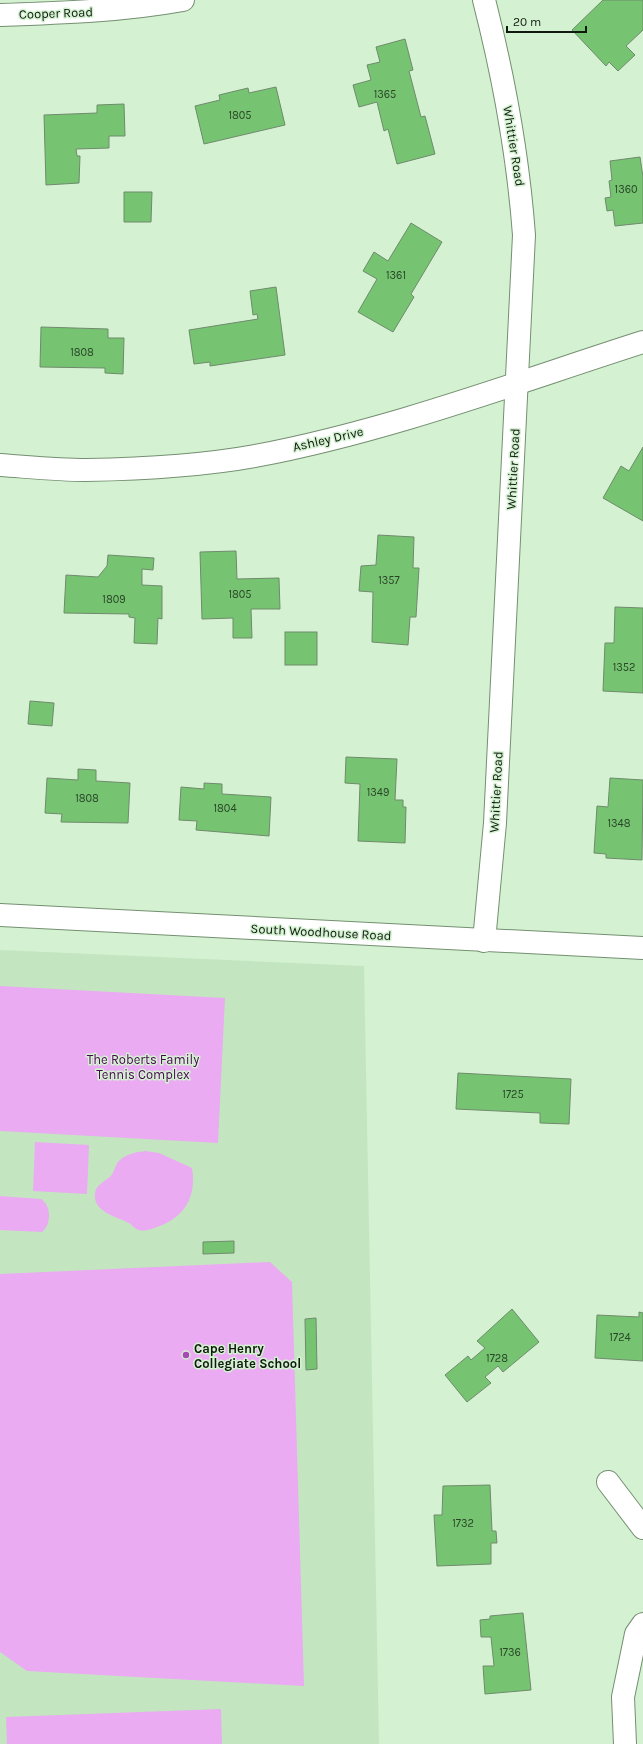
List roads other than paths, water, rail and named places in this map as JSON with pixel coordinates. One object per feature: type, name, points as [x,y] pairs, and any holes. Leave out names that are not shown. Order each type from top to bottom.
[{"type":"street","name":"Cooper Road","points":[[0,15],[82,13],[150,6],[183,0]]},
{"type":"street","name":"Whittier Road","points":[[484,0],[498,54],[509,110],[520,184],[524,235],[518,382],[495,822],[484,941]]},
{"type":"street","name":"Ashley Drive","points":[[0,465],[85,470],[179,465],[254,456],[344,437],[415,416],[643,342]]},
{"type":"street","name":"South Woodhouse Road","points":[[0,914],[484,941],[643,948]]},
{"type":"street","points":[[608,1482],[643,1528]]},
{"type":"street","points":[[625,1744],[623,1697],[636,1634],[643,1624]]},
{"type":"place","name":"Cape Henry Collegiate School","points":[[186,1355]]},
{"type":"park label","name":"The Roberts Family Tennis Complex","points":[[143,1066]]}]
